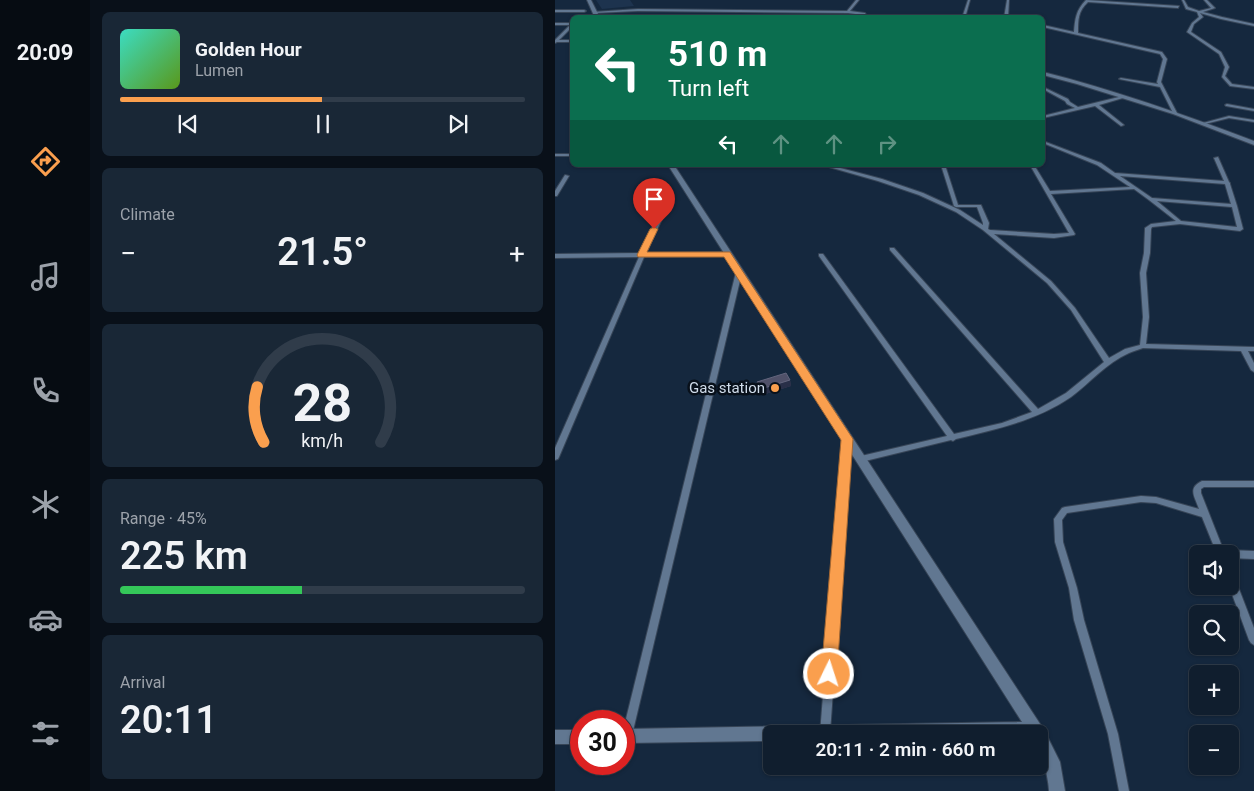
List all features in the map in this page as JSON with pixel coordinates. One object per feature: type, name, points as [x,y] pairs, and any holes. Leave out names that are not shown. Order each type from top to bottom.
[{"type":"main road","points":[[589,0],[596,15]]},
{"type":"main road","points":[[1045,75],[1175,113],[1254,143]]},
{"type":"main road","points":[[672,167],[1032,725]]},
{"type":"main road","points":[[635,736],[763,734]]},
{"type":"main road","points":[[555,737],[570,737]]},
{"type":"main road","points":[[1048,749],[1057,778],[1057,791]]},
{"type":"street","points":[[848,12],[858,0]]},
{"type":"street","points":[[964,15],[969,0]]},
{"type":"street","points":[[1006,15],[1008,0]]},
{"type":"street","points":[[1076,33],[1079,8],[1088,0],[1178,7]]},
{"type":"street","points":[[1142,0],[1145,5]]},
{"type":"street","points":[[1183,0],[1187,8],[1198,12],[1254,25]]},
{"type":"street","points":[[1198,12],[1213,8],[1205,0]]},
{"type":"street","points":[[555,11],[848,12],[865,15]]},
{"type":"street","points":[[581,15],[584,11]]},
{"type":"street","points":[[1198,12],[1201,17],[1189,32],[1220,53],[1227,67],[1223,76],[1231,85],[1254,88]]},
{"type":"street","points":[[555,24],[570,24]]},
{"type":"street","points":[[555,42],[570,26]]},
{"type":"street","points":[[1045,26],[1161,53],[1165,58],[1160,71],[1159,82],[1175,113]]},
{"type":"street","points":[[555,42],[570,42]]},
{"type":"street","points":[[1121,79],[1161,86]]},
{"type":"street","points":[[1045,89],[1067,100],[1067,103],[1076,107]]},
{"type":"street","points":[[1045,115],[1076,107],[1097,105],[1121,96]]},
{"type":"street","points":[[1097,105],[1122,125]]},
{"type":"street","points":[[1227,105],[1254,110]]},
{"type":"street","points":[[1205,123],[1229,117],[1254,121]]},
{"type":"street","points":[[1045,143],[1081,156],[1116,174],[1180,222]]},
{"type":"street","points":[[555,155],[570,155]]},
{"type":"street","points":[[1143,346],[1146,317],[1143,273],[1147,253],[1148,228],[1180,222],[1240,229],[1228,183],[1216,158]]},
{"type":"street","points":[[831,167],[880,180],[921,194],[958,212],[987,230],[1049,282],[1073,309],[1108,362]]},
{"type":"street","points":[[944,167],[956,206],[979,206],[987,230]]},
{"type":"street","points":[[987,230],[1030,236],[1071,235],[1072,232],[1033,167]]},
{"type":"street","points":[[1116,174],[1228,183]]},
{"type":"street","points":[[555,195],[567,176]]},
{"type":"street","points":[[1049,193],[1133,188]]},
{"type":"street","points":[[1151,199],[1235,206]]},
{"type":"street","points":[[555,457],[641,255],[660,216]]},
{"type":"street","points":[[893,249],[1037,414]]},
{"type":"street","points":[[555,256],[727,254]]},
{"type":"street","points":[[821,255],[953,438]]},
{"type":"street","points":[[631,710],[739,272]]},
{"type":"street","points":[[861,459],[953,438],[1037,414],[1068,395],[1108,362],[1127,351],[1143,346],[1254,348]]},
{"type":"street","points":[[1243,348],[1254,370]]},
{"type":"street","points":[[826,725],[847,439]]},
{"type":"street","points":[[1217,545],[1197,493],[1197,488],[1202,484],[1254,484]]},
{"type":"street","points":[[1124,791],[1113,734],[1079,620],[1073,588],[1059,542],[1058,519],[1065,510],[1141,499],[1156,500],[1205,514]]},
{"type":"street","points":[[1239,554],[1254,555]]},
{"type":"street","points":[[1237,595],[1254,640]]},
{"type":"shaded area","points":[[596,0],[630,0],[634,6],[602,9]]},
{"type":"building","points":[[786,373],[790,380],[761,389],[757,382]]},
{"type":"place","name":"Gas station","points":[[775,388]]},
{"type":"route","points":[[654,229],[641,255],[727,254],[847,439],[829,674]]}]
